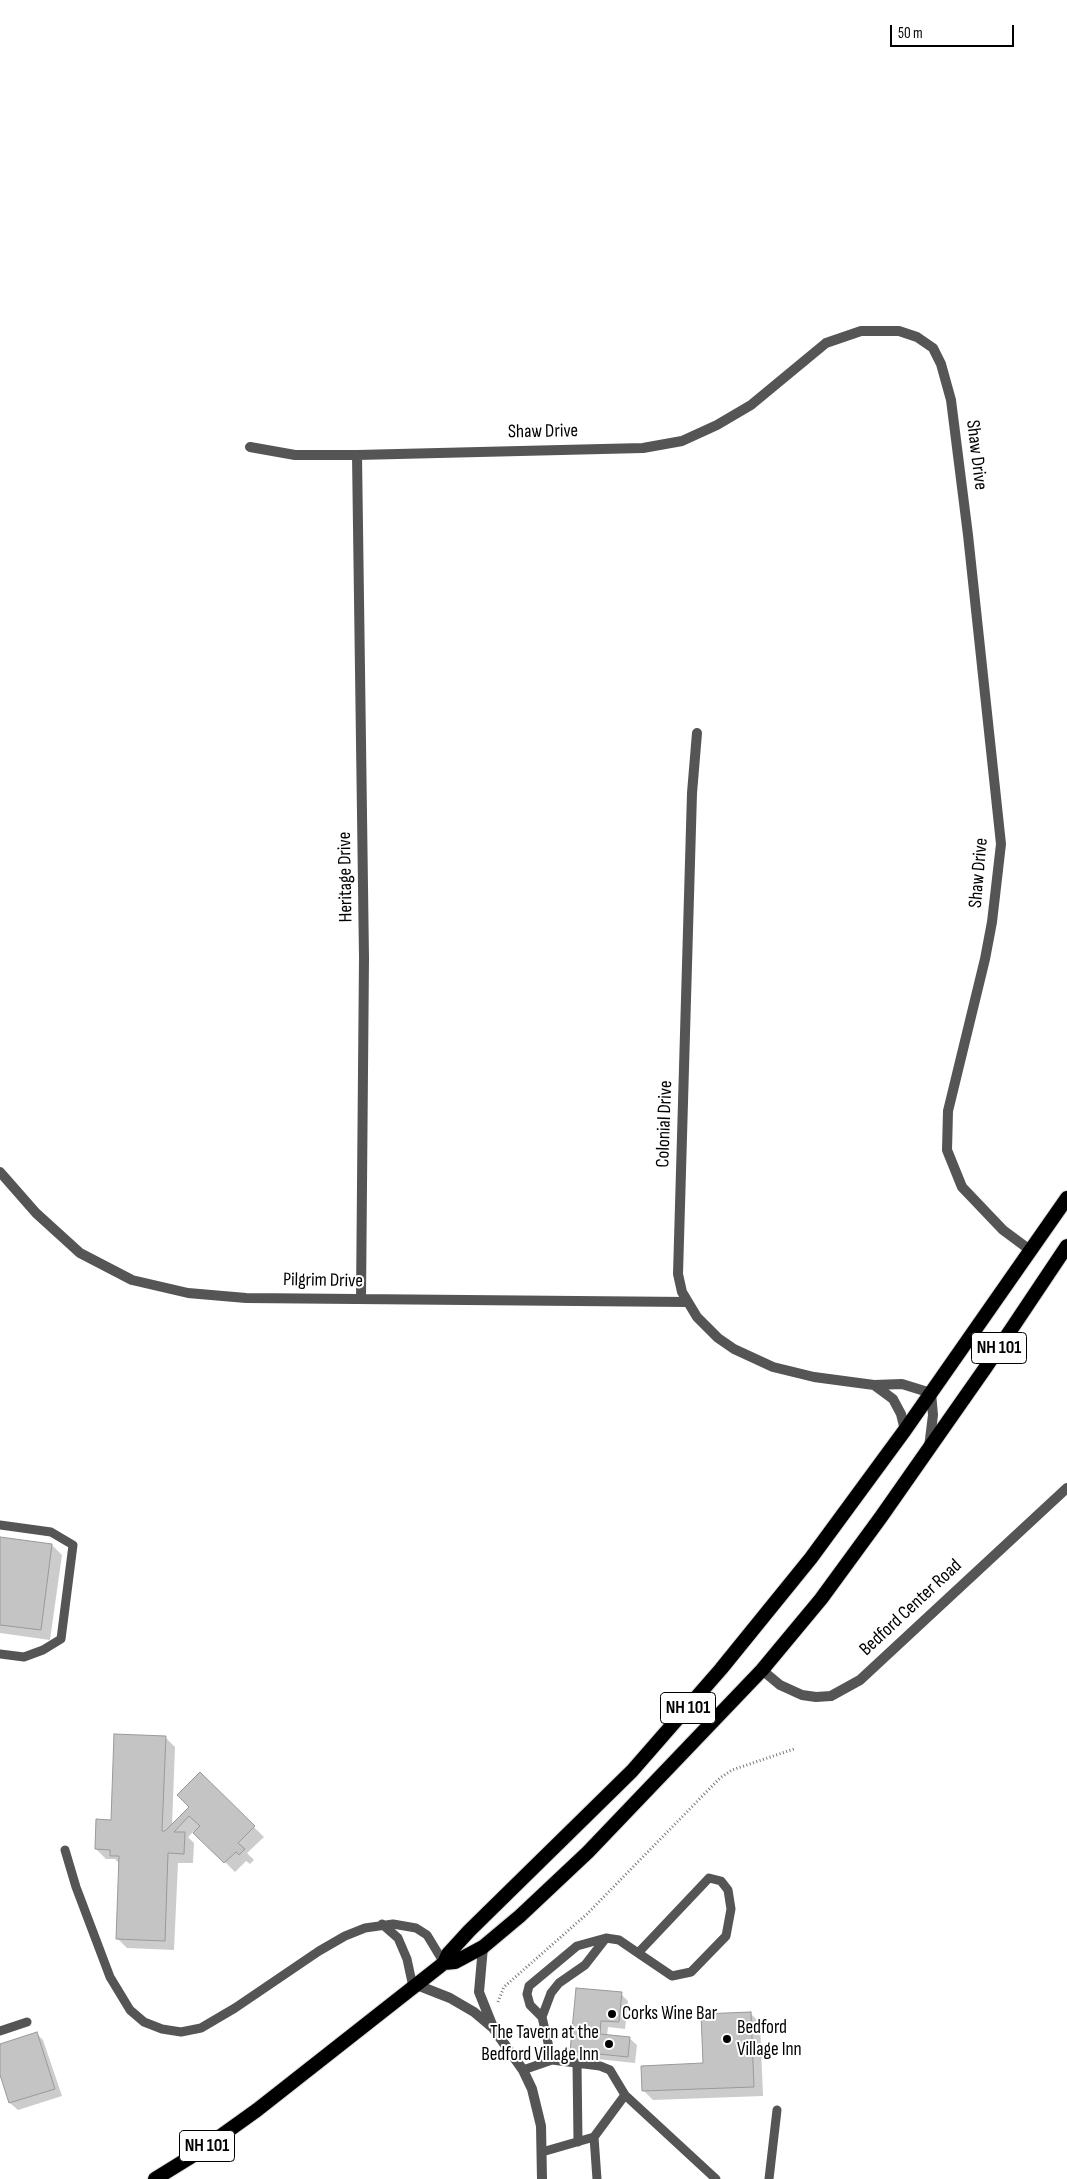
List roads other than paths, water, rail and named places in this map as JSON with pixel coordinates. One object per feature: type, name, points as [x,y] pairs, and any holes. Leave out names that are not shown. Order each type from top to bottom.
[{"type":"highway","name":"NH 101","points":[[155,2179],[197,2153],[257,2110],[444,1963],[448,1954],[469,1931],[583,1821],[667,1733],[811,1558],[905,1430],[1067,1198]]},
{"type":"highway","name":"NH 101","points":[[444,1963],[455,1962],[483,1947],[520,1916],[588,1852],[762,1670],[821,1599],[986,1367],[1067,1246]]},
{"type":"street","name":"Shaw Drive","points":[[250,447],[295,455],[643,448],[682,441],[717,425],[750,405],[826,343],[861,330],[899,331],[917,337],[933,348],[941,364],[951,400],[1001,844],[992,922],[985,959],[948,1111],[947,1150],[962,1187],[1003,1230],[1030,1250]]},
{"type":"street","name":"Heritage Drive","points":[[357,455],[364,958],[362,1299]]},
{"type":"street","name":"Colonial Drive","points":[[697,733],[692,793],[678,1274],[682,1292],[687,1302],[706,1327],[734,1349],[755,1360],[788,1372],[874,1385],[902,1384],[931,1393]]},
{"type":"street","name":"Pilgrim Drive","points":[[0,1172],[36,1213],[80,1253],[132,1280],[188,1293],[246,1298],[687,1302]]},
{"type":"street","name":"Colonial Drive","points":[[874,1385],[893,1399],[901,1414],[905,1430]]},
{"type":"street","points":[[929,1448],[933,1415],[931,1393]]},
{"type":"street","name":"Bedford Center Road","points":[[762,1670],[780,1685],[802,1695],[816,1697],[831,1696],[860,1680],[1067,1488]]},
{"type":"street","points":[[483,1947],[479,1992],[493,2028],[523,2070],[532,2089],[541,2126],[542,2179]]},
{"type":"street","points":[[415,1986],[450,1998],[474,2012],[493,2028]]},
{"type":"lane","points":[[0,1525],[51,1532],[73,1545],[61,1639],[43,1650],[24,1657],[0,1654]]},
{"type":"lane","points":[[65,1850],[110,1977],[130,2010],[144,2022],[162,2029],[182,2032],[201,2028],[345,1936],[382,1924],[403,1924],[416,1928],[428,1935],[444,1963]]},
{"type":"lane","points":[[552,2060],[542,2017],[530,2005],[527,1994],[529,1986],[577,1946],[606,1938],[619,1940],[672,1976],[691,1972],[726,1936],[731,1909],[728,1890],[721,1881],[709,1878],[638,1952]]},
{"type":"lane","points":[[382,1924],[398,1938],[415,1986]]},
{"type":"lane","points":[[542,2017],[551,1992],[559,1983],[585,1965],[606,1938]]},
{"type":"lane","points":[[0,2031],[27,2022]]},
{"type":"lane","points":[[523,2070],[552,2060],[600,2066],[610,2070],[625,2095],[716,2179]]},
{"type":"lane","points":[[577,2063],[578,2142]]},
{"type":"lane","points":[[542,2152],[594,2137],[625,2095]]},
{"type":"lane","points":[[769,2179],[777,2110]]},
{"type":"lane","points":[[594,2137],[597,2179]]},
{"type":"place","name":"Corks Wine Bar","points":[[612,2014]]},
{"type":"place","name":"Bedford Village Inn","points":[[727,2039]]},
{"type":"place","name":"The Tavern at the Bedford Village Inn","points":[[609,2044]]}]
